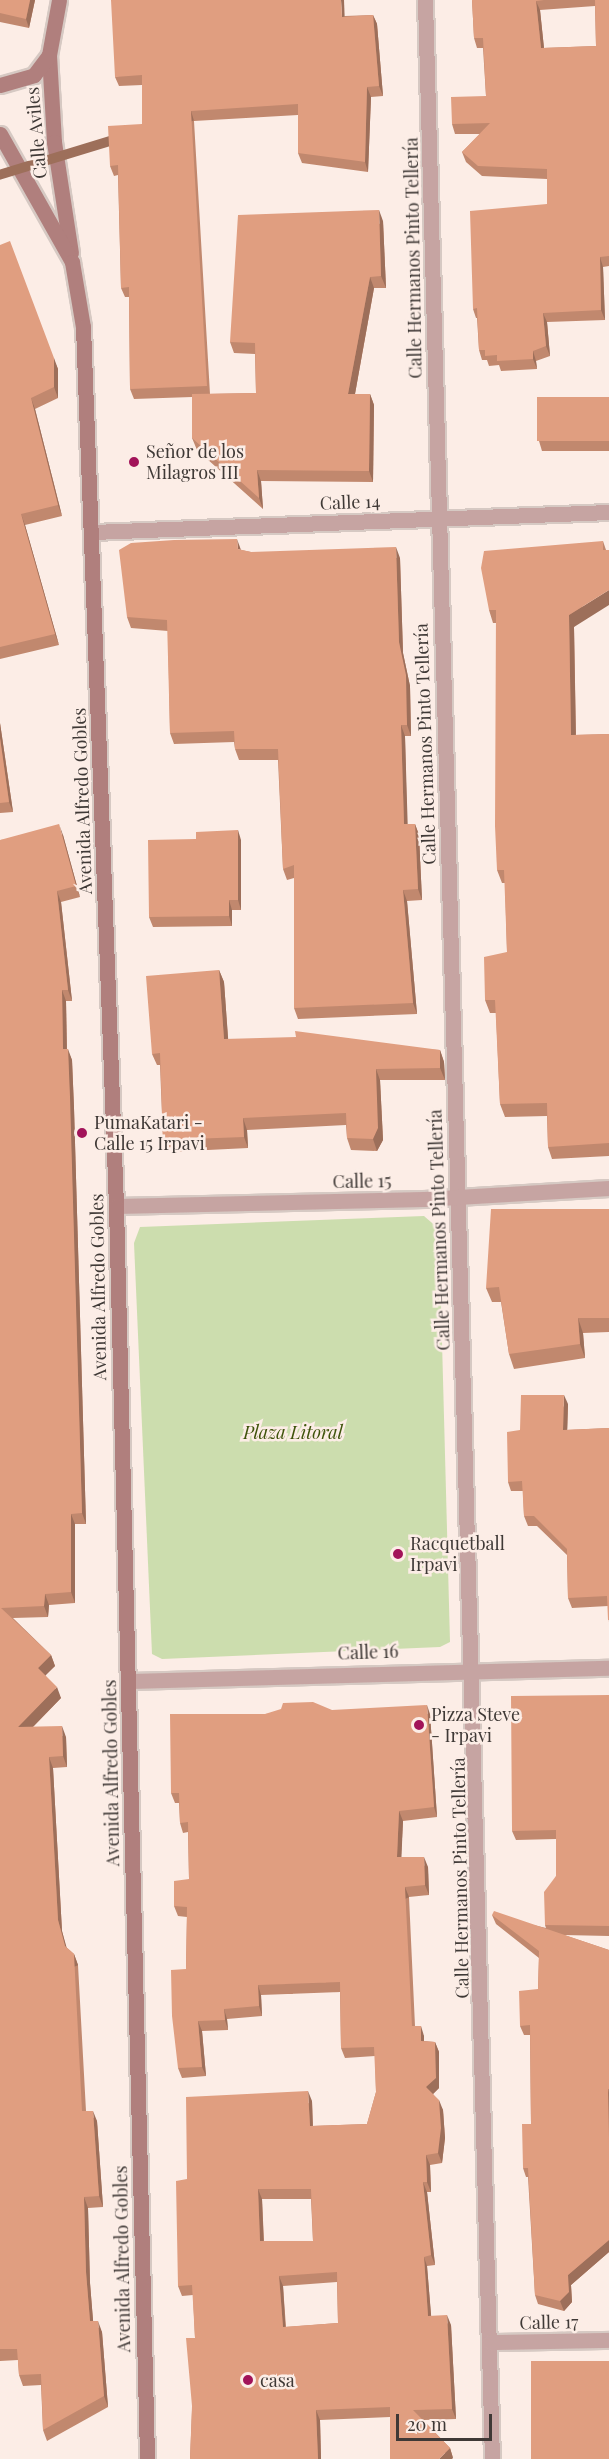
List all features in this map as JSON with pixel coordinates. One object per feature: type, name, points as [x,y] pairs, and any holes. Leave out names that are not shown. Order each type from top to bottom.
[{"type":"main road","name":"Calle Aviles","points":[[59,0],[49,55],[54,142],[72,262]]},
{"type":"main road","points":[[0,85],[34,75],[49,55]]},
{"type":"main road","name":"Avenida Alfredo Gobles","points":[[0,134],[72,262],[83,327],[93,532],[116,1206],[147,2459]]},
{"type":"street","name":"Calle Hermanos Pinto Tellería","points":[[425,0],[457,1193],[474,1671],[492,2459]]},
{"type":"street","name":"Calle 14","points":[[93,532],[609,512]]},
{"type":"street","name":"Calle 15","points":[[116,1206],[423,1199],[457,1193],[609,1188]]},
{"type":"street","name":"Calle 16","points":[[129,1681],[609,1668]]},
{"type":"street","name":"Calle 17","points":[[490,2342],[609,2340]]},
{"type":"green space","name":"Plaza Litoral","points":[[424,1216],[439,1229],[450,1642],[440,1647],[162,1659],[152,1654],[134,1243],[140,1227]]},
{"type":"building","points":[[0,0],[30,0],[26,19],[0,13]]},
{"type":"building","points":[[111,0],[341,0],[342,17],[373,15],[379,86],[367,87],[365,162],[298,153],[298,104],[191,111],[207,386],[130,389],[129,287],[121,288],[118,165],[110,166],[108,126],[142,124],[142,75],[115,77]]},
{"type":"building","points":[[472,0],[544,0],[536,1],[541,48],[596,46],[595,0],[609,0],[609,256],[600,257],[601,310],[543,313],[546,346],[533,351],[533,359],[497,361],[497,355],[485,356],[485,350],[479,350],[477,308],[473,309],[470,211],[547,204],[547,169],[478,166],[462,152],[490,123],[452,124],[451,97],[486,96],[483,38],[474,38]]},
{"type":"building","points":[[379,210],[381,276],[370,277],[348,394],[370,394],[369,471],[257,470],[259,498],[192,438],[192,394],[256,393],[255,343],[230,342],[238,215]]},
{"type":"building","points":[[10,241],[54,358],[54,387],[31,398],[58,505],[21,514],[55,634],[0,647],[0,245]]},
{"type":"building","points":[[537,397],[609,397],[609,441],[537,441]]},
{"type":"building","points":[[237,539],[238,549],[251,552],[396,547],[399,642],[406,675],[407,725],[401,725],[404,824],[415,824],[418,889],[403,890],[413,1003],[294,1008],[294,865],[283,869],[278,749],[235,749],[234,731],[170,733],[167,620],[127,617],[119,550],[131,543]]},
{"type":"building","points":[[603,541],[603,550],[609,550],[609,590],[569,615],[571,735],[609,734],[609,1143],[548,1147],[547,1103],[500,1104],[495,1000],[485,1000],[484,957],[507,952],[504,870],[497,870],[495,826],[496,610],[489,610],[481,568],[484,551]]},
{"type":"building","points":[[0,738],[9,802],[0,803]]},
{"type":"building","points":[[59,824],[76,886],[57,891],[68,990],[62,990],[63,1049],[68,1049],[70,1097],[82,1513],[71,1514],[71,1592],[45,1594],[44,1606],[1,1608],[51,1655],[38,1668],[57,1687],[18,1727],[62,1726],[63,1756],[49,1757],[58,1920],[65,1946],[74,1954],[82,2111],[93,2111],[99,2196],[84,2197],[86,2272],[90,2321],[98,2321],[104,2396],[43,2430],[41,2374],[19,2375],[17,2349],[0,2349],[0,840]]},
{"type":"building","points":[[238,830],[238,900],[229,900],[229,916],[149,917],[148,840],[196,839],[196,832]]},
{"type":"building","points":[[219,970],[224,1039],[296,1037],[295,1031],[440,1050],[440,1068],[376,1069],[378,1128],[373,1139],[347,1138],[346,1113],[243,1118],[244,1137],[163,1140],[160,1053],[152,1054],[146,976]]},
{"type":"building","points":[[491,1209],[609,1209],[609,1318],[578,1318],[580,1344],[509,1354],[499,1287],[486,1288]]},
{"type":"building","points":[[521,1395],[564,1395],[563,1430],[609,1428],[609,1620],[607,1596],[568,1598],[567,1549],[534,1516],[524,1516],[522,1481],[508,1482],[507,1432],[520,1430]]},
{"type":"building","points":[[609,1695],[609,1926],[545,1925],[544,1892],[556,1876],[556,1830],[512,1831],[511,1696]]},
{"type":"building","points":[[313,1702],[332,1710],[427,1705],[434,1807],[399,1811],[397,1857],[424,1857],[425,1885],[405,1887],[412,2026],[421,2026],[421,2041],[435,2042],[436,2078],[426,2087],[439,2100],[441,2128],[438,2153],[426,2155],[427,2182],[423,2182],[431,2255],[424,2257],[428,2316],[447,2315],[452,2409],[413,2410],[450,2448],[439,2459],[390,2459],[390,2407],[316,2410],[318,2459],[190,2459],[192,2406],[186,2338],[195,2338],[192,2285],[178,2286],[176,2181],[187,2179],[186,2097],[308,2091],[310,2126],[367,2124],[376,2092],[374,2047],[341,2048],[340,1982],[258,1985],[259,2006],[224,2009],[225,2020],[198,2021],[202,2067],[178,2068],[172,2016],[171,1970],[186,1969],[187,1907],[174,1906],[174,1881],[189,1879],[188,1822],[180,1823],[179,1793],[171,1793],[170,1714],[265,1714],[281,1709],[283,1703]],"holes":[[[258,2189],[311,2189],[313,2241],[260,2241]],[[337,2272],[338,2323],[283,2327],[279,2276]]]},
{"type":"building","points":[[494,1911],[609,1950],[609,2240],[568,2275],[569,2292],[560,2301],[535,2295],[528,2168],[523,2168],[522,2124],[531,2124],[530,2025],[520,2026],[519,1991],[538,1989],[539,1951],[492,1915]]},
{"type":"building","points":[[531,2361],[609,2361],[609,2459],[531,2459]]},
{"type":"place","name":"Señor de los Milagros III","points":[[134,462]]},
{"type":"place","name":"PumaKatari - Calle 15 Irpavi","points":[[82,1133]]},
{"type":"place","name":"Racquetball Irpavi","points":[[398,1554]]},
{"type":"place","name":"Pizza Steve - Irpavi","points":[[419,1725]]},
{"type":"place","name":"casa","points":[[248,2380]]}]
